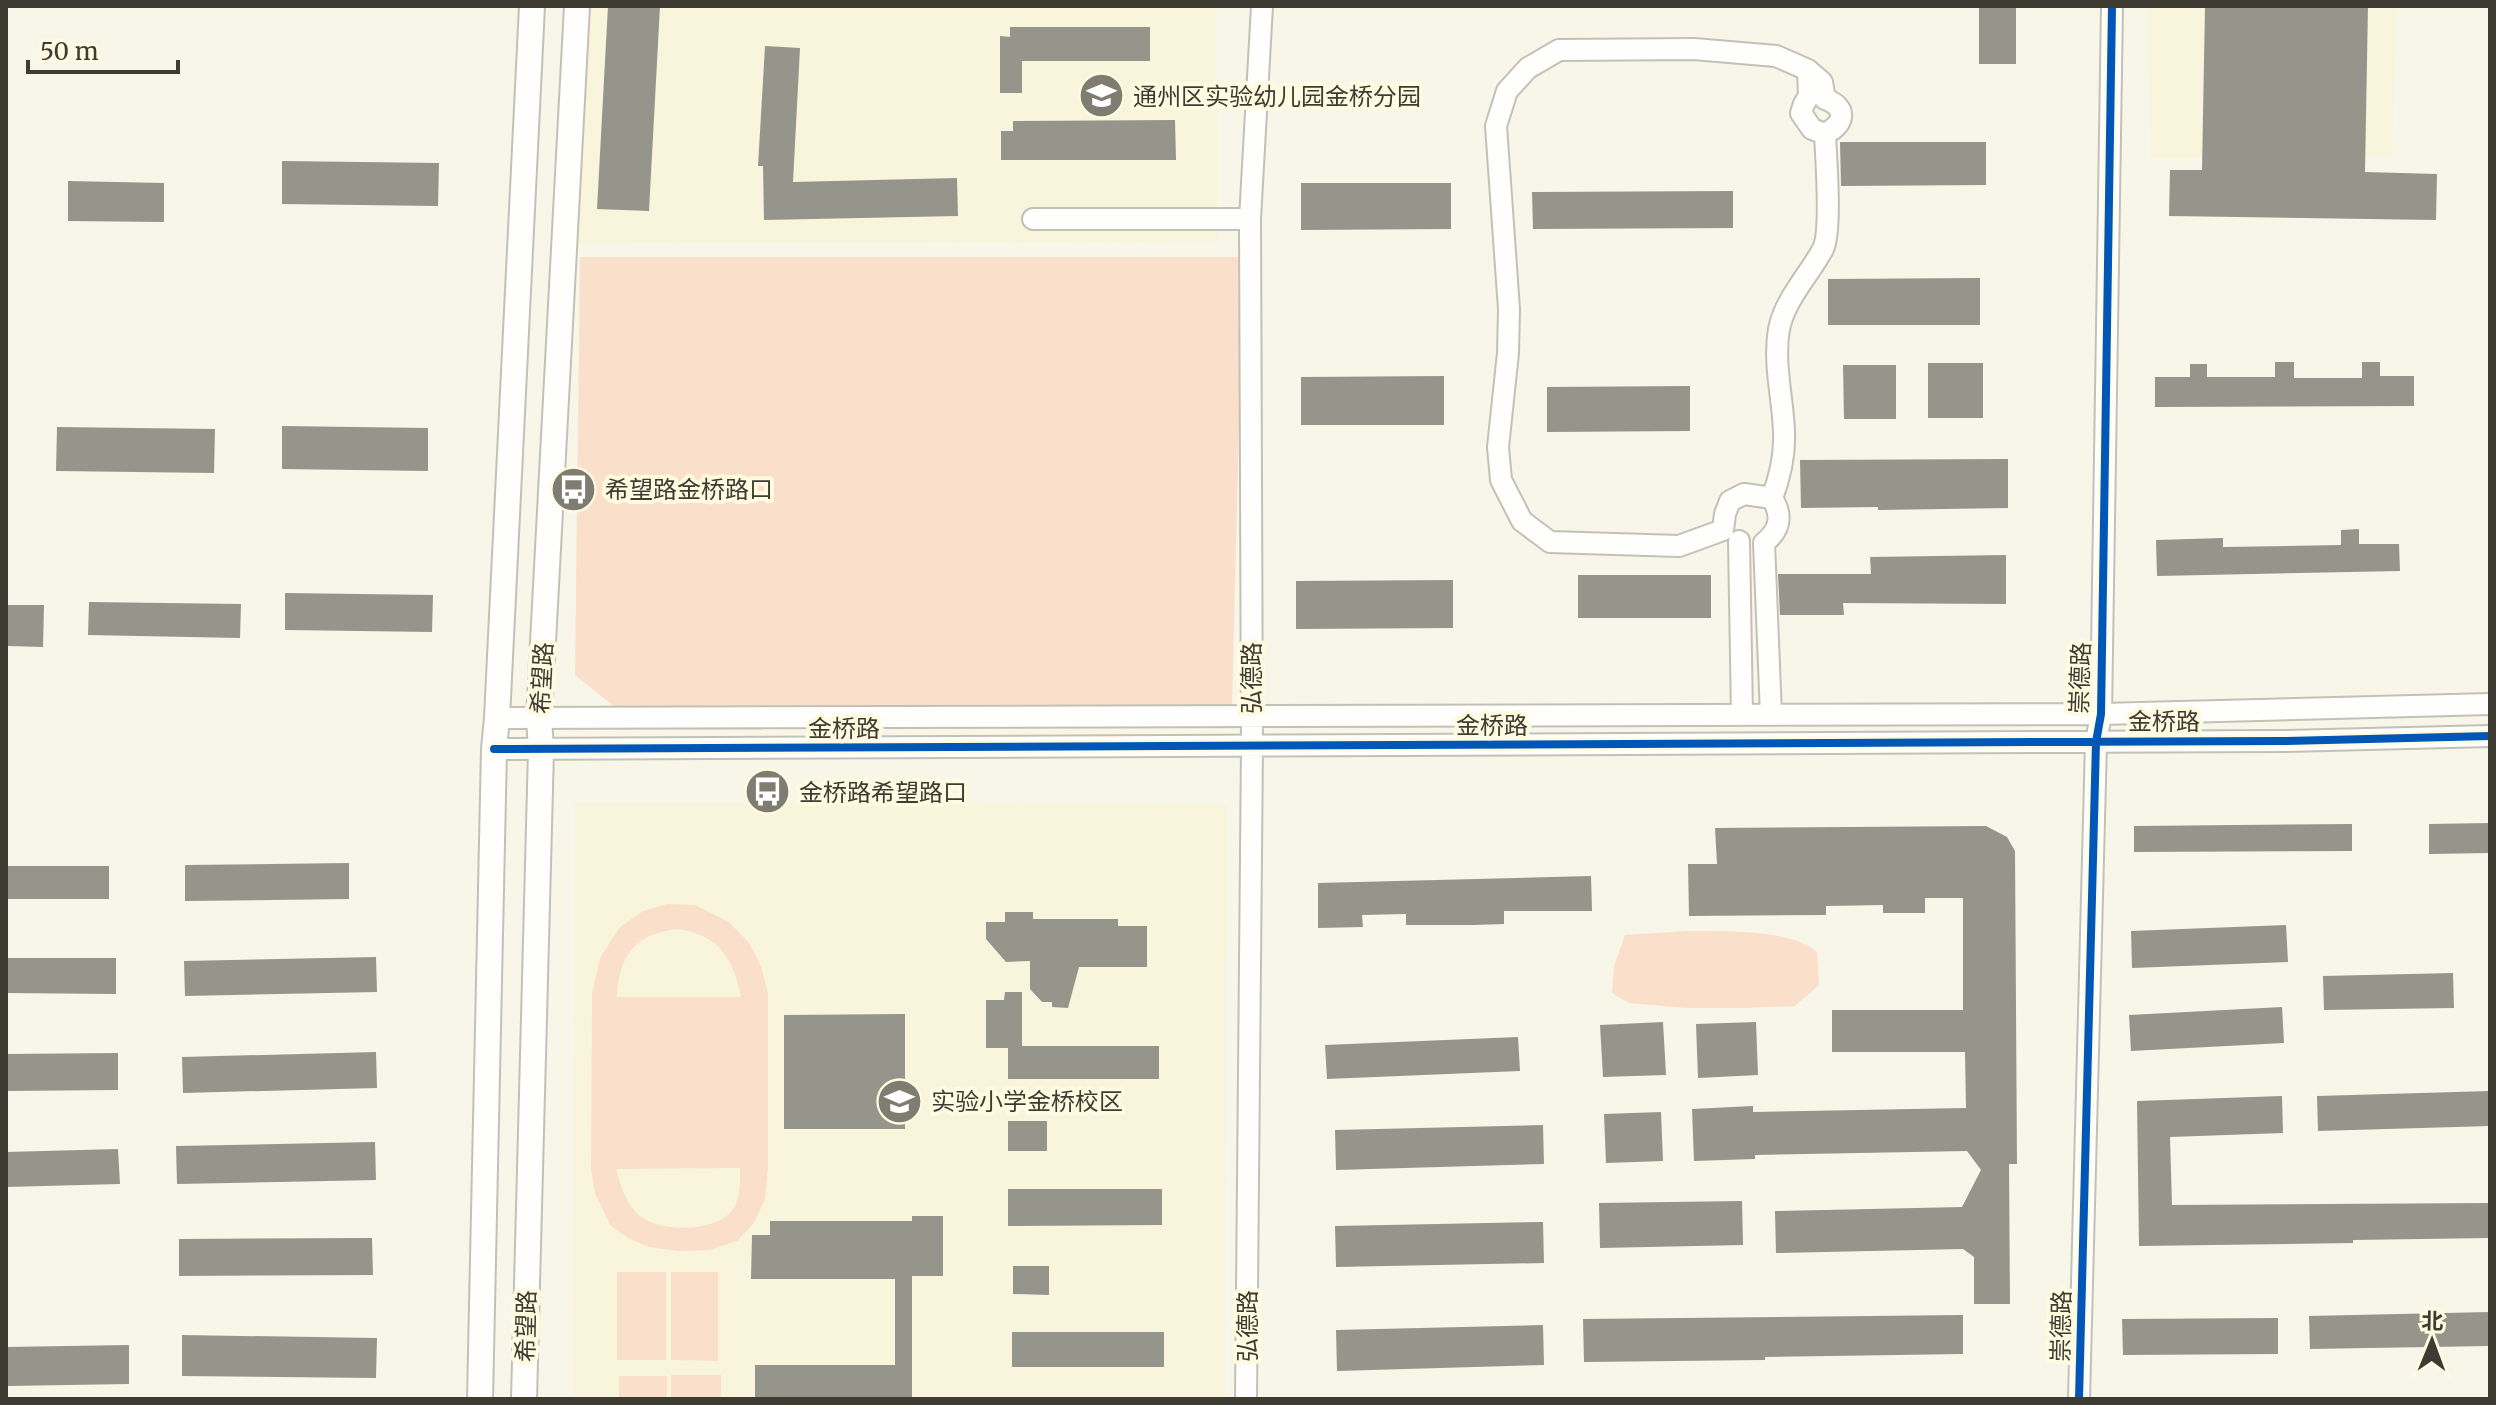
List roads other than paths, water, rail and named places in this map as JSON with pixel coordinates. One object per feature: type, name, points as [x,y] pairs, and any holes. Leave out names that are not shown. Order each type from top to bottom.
[{"type":"main road","name":"希望路","points":[[480,1399],[494,749],[532,6]]},
{"type":"main road","name":"希望路","points":[[524,1399],[541,750],[539,717],[577,6]]},
{"type":"street","name":"弘德路","points":[[1246,1399],[1252,746],[1250,219],[1262,6]]},
{"type":"street","name":"崇德路","points":[[2079,1399],[2096,742],[2101,714],[2112,6]]},
{"type":"street","points":[[1742,715],[1731,535],[1725,514],[1730,501],[1744,494],[1772,498],[1777,505],[1779,519],[1775,534],[1764,543],[1751,544],[1731,535],[1679,546],[1550,542],[1522,521],[1501,480],[1498,447],[1508,353],[1509,309],[1496,126],[1507,91],[1528,68],[1559,50],[1694,49],[1776,56],[1808,70],[1822,82],[1825,99],[1835,102],[1841,113],[1836,128],[1825,134],[1812,129],[1801,113],[1809,96],[1808,70]]},
{"type":"street","points":[[1772,498],[1779,479],[1784,433],[1778,384],[1779,328],[1797,289],[1824,246],[1827,210],[1825,134]]},
{"type":"street","points":[[1033,219],[1250,219]]},
{"type":"street","points":[[1764,543],[1771,715]]},
{"type":"street","name":"金桥路","points":[[497,718],[2101,714],[2490,704]]},
{"type":"street","name":"金桥路","points":[[494,749],[2096,742],[2490,736]]},
{"type":"place","name":"通州区实验幼儿园金桥分园","points":[[1102,96]]},
{"type":"place","name":"希望路金桥路口","points":[[574,489]]},
{"type":"place","name":"金桥路希望路口","points":[[768,792]]},
{"type":"place","name":"实验小学金桥校区","points":[[900,1101]]}]
